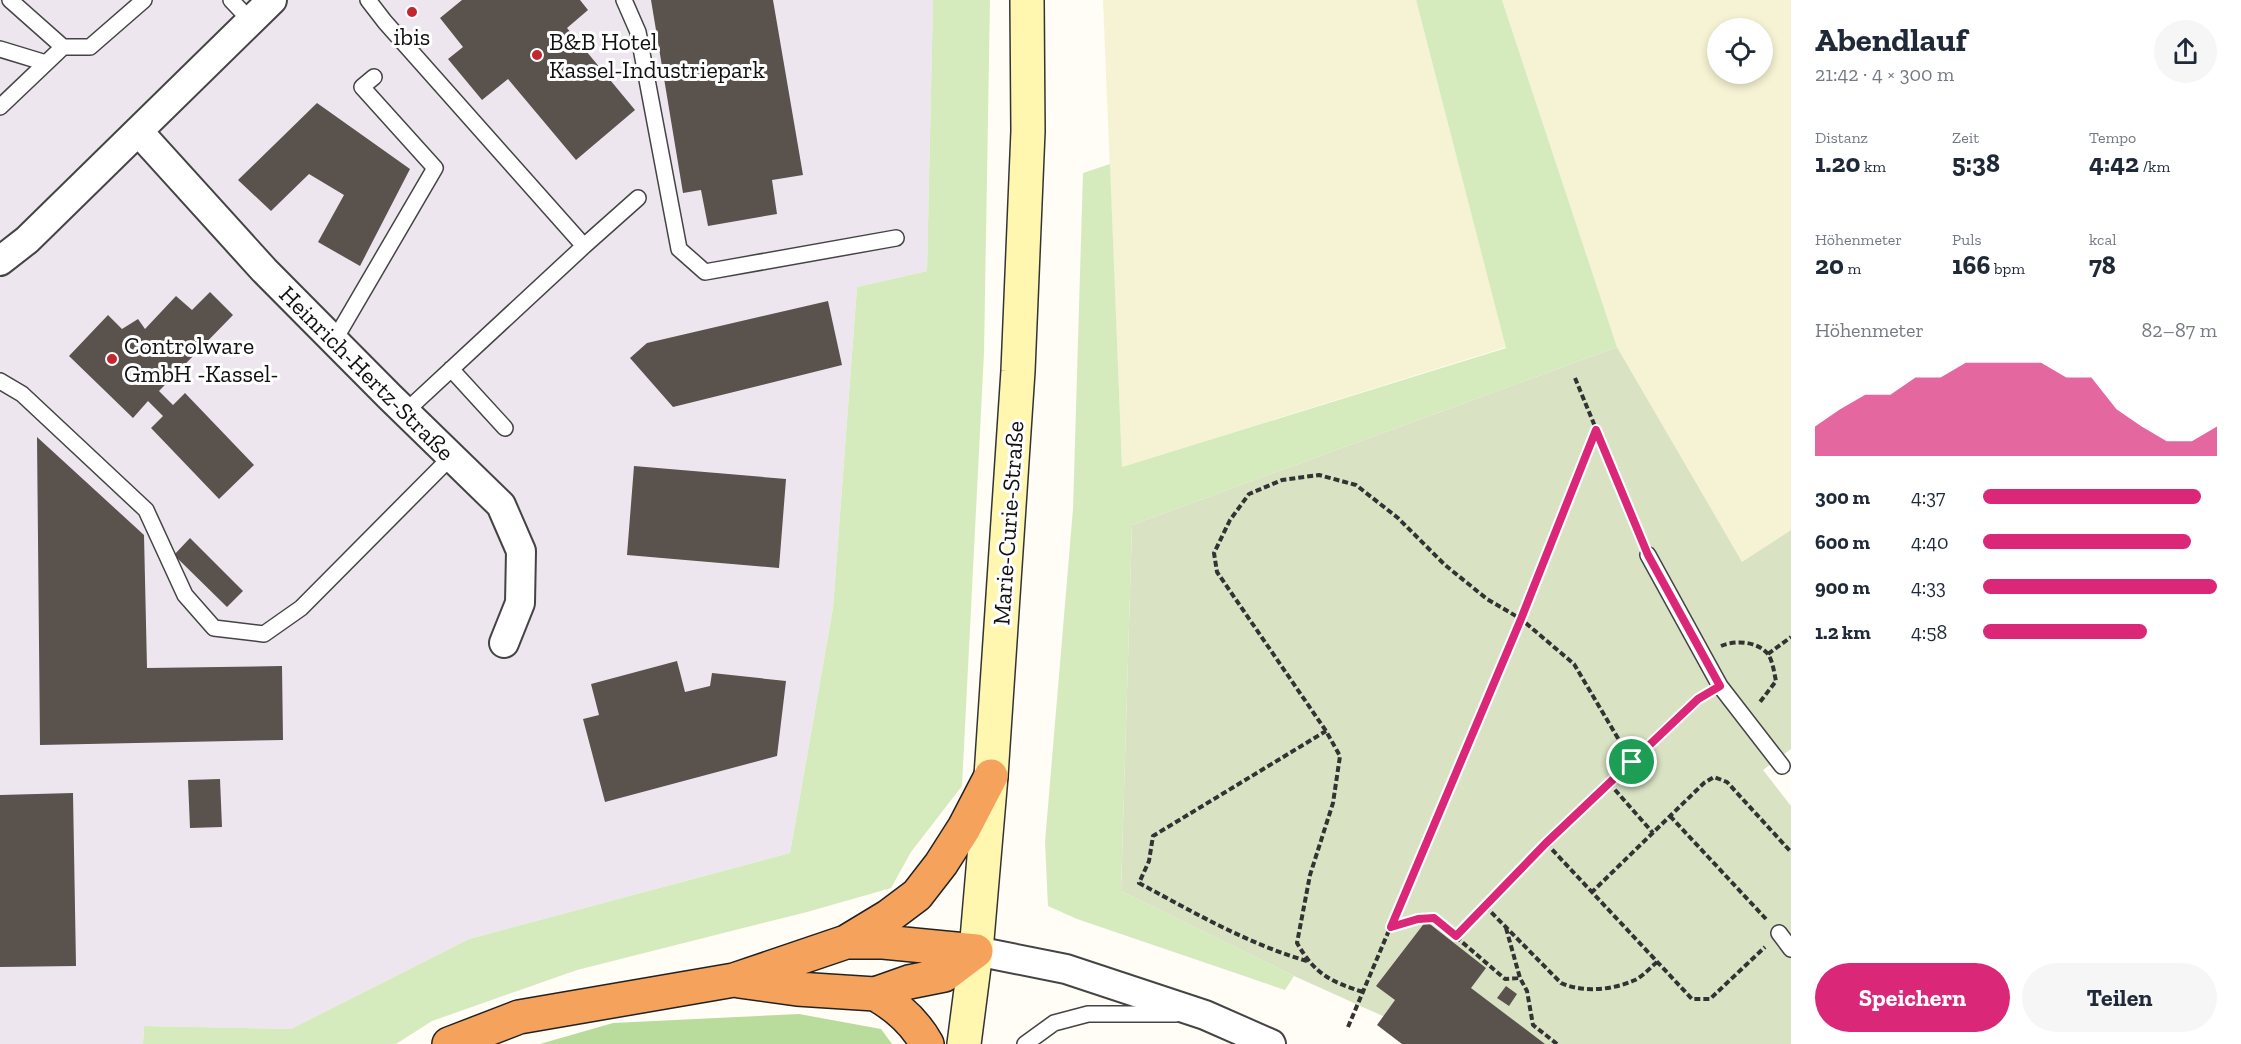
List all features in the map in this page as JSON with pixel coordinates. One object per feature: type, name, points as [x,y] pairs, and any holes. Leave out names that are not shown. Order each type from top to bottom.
[{"type":"highway","points":[[449,1044],[519,1017],[734,980],[846,942],[889,916],[917,895],[941,864],[964,828],[991,776]]},
{"type":"highway","points":[[846,942],[883,942],[976,951]]},
{"type":"highway","points":[[734,980],[797,989],[874,994],[909,982],[944,975],[976,951]]},
{"type":"highway","points":[[874,994],[891,1003],[917,1026],[927,1044]]},
{"type":"main road","name":"Marie-Curie-Straße","points":[[964,1044],[976,951],[991,776],[1018,371],[1028,131],[1028,0]]},
{"type":"street","points":[[0,261],[27,240],[272,0]]},
{"type":"street","name":"Heinrich-Hertz-Straße","points":[[138,131],[264,270],[501,506],[521,550],[520,603],[504,643]]},
{"type":"street","points":[[976,951],[1066,969],[1205,1016],[1271,1044]]},
{"type":"lane","points":[[10,0],[63,47],[90,47],[144,0]]},
{"type":"lane","points":[[231,0],[250,21]]},
{"type":"lane","points":[[368,0],[584,246]]},
{"type":"lane","points":[[624,0],[638,32],[679,249],[705,272],[896,238]]},
{"type":"lane","points":[[0,107],[63,47]]},
{"type":"lane","points":[[0,49],[46,63]]},
{"type":"lane","points":[[334,341],[435,168],[362,87],[374,77]]},
{"type":"lane","points":[[405,412],[638,198]]},
{"type":"lane","points":[[451,369],[505,428]]},
{"type":"lane","points":[[0,381],[22,394],[147,510],[185,595],[214,628],[264,634],[301,608],[451,457]]},
{"type":"lane","points":[[1648,555],[1720,686],[1782,766]]},
{"type":"lane","points":[[1779,933],[1791,949]]},
{"type":"lane","points":[[1025,1044],[1054,1023],[1088,1014],[1133,1012],[1205,1016]]},
{"type":"path","points":[[1575,378],[1648,555]]},
{"type":"path","points":[[1348,1027],[1521,619],[1596,430]]},
{"type":"path","points":[[1363,992],[1332,982],[1308,961],[1297,942],[1310,875],[1333,803],[1340,756],[1326,731],[1217,572],[1214,553],[1230,520],[1249,494],[1282,480],[1319,475],[1356,485],[1398,518],[1462,579],[1487,599],[1521,619],[1574,664],[1632,762]]},
{"type":"path","points":[[1768,654],[1791,637]]},
{"type":"path","points":[[1704,656],[1724,644],[1740,643],[1756,645],[1768,654],[1776,681],[1759,704],[1744,717]]},
{"type":"path","points":[[1456,936],[1546,843],[1609,783],[1698,699],[1720,686]]},
{"type":"path","points":[[1308,961],[1280,953],[1203,917],[1139,883],[1149,861],[1153,836],[1326,731]]},
{"type":"path","points":[[1591,893],[1704,783],[1714,777],[1726,782],[1791,852]]},
{"type":"path","points":[[1609,783],[1653,833]]},
{"type":"path","points":[[1546,843],[1692,999],[1710,999],[1779,933],[1670,816]]},
{"type":"path","points":[[1485,906],[1561,983],[1574,989],[1607,988],[1636,979],[1657,962]]},
{"type":"path","points":[[1391,927],[1418,919],[1434,918],[1505,979],[1520,978]]},
{"type":"path","points":[[1506,927],[1520,978],[1527,991],[1533,1025],[1557,1044]]},
{"type":"shaded area","points":[[0,0],[933,0],[927,271],[857,287],[833,608],[790,853],[469,939],[291,1029],[144,1026],[143,1044],[0,1044]]},
{"type":"shaded area","points":[[1103,0],[1416,0],[1506,347],[1122,467]]},
{"type":"shaded area","points":[[1502,0],[1791,0],[1791,530],[1742,563],[1617,347]]},
{"type":"green space","points":[[933,0],[990,0],[984,353],[962,786],[911,852],[891,888],[807,912],[577,970],[432,1021],[396,1044],[143,1044],[144,1026],[291,1029],[469,939],[790,853],[833,608],[857,287],[927,271]]},
{"type":"green space","points":[[1416,0],[1502,0],[1617,347],[1132,525],[1121,891],[1294,976],[1285,990],[1077,919],[1048,906],[1045,842],[1073,509],[1083,173],[1110,164],[1122,467],[1506,348]]},
{"type":"green space","points":[[1617,347],[1742,562],[1791,530],[1791,749],[1763,770],[1791,806],[1791,1044],[1421,1044],[1385,1017],[1294,976],[1121,891],[1132,525]]},
{"type":"green space","points":[[799,1014],[881,1029],[892,1044],[540,1044],[613,1023]]},
{"type":"building","points":[[462,0],[580,0],[588,10],[567,28],[635,110],[576,160],[508,79],[482,100],[448,59],[463,47],[440,18]]},
{"type":"building","points":[[651,0],[773,0],[803,175],[772,180],[777,214],[708,226],[701,190],[683,193]]},
{"type":"building","points":[[317,103],[410,169],[360,266],[318,242],[344,195],[309,174],[271,211],[238,180]]},
{"type":"building","points":[[210,292],[233,315],[159,391],[173,405],[185,393],[254,465],[219,499],[151,428],[163,416],[148,401],[133,418],[69,356],[108,315],[122,329],[138,319],[145,329],[176,296],[192,310]]},
{"type":"building","points":[[828,301],[842,365],[673,407],[630,358],[647,343]]},
{"type":"building","points":[[37,437],[144,535],[147,668],[282,666],[283,740],[40,745]]},
{"type":"building","points":[[634,466],[786,479],[779,568],[627,555]]},
{"type":"building","points":[[190,538],[243,591],[227,607],[174,555]]},
{"type":"building","points":[[677,661],[685,692],[710,686],[712,673],[786,681],[777,756],[605,802],[583,719],[599,715],[591,684]]},
{"type":"building","points":[[220,779],[222,827],[190,828],[188,780]]},
{"type":"building","points":[[73,793],[76,966],[0,967],[0,795]]},
{"type":"building","points":[[1426,921],[1486,968],[1471,988],[1545,1044],[1402,1044],[1377,1025],[1395,1000],[1376,986]]},
{"type":"building","points":[[1506,986],[1517,994],[1509,1006],[1497,998]]},
{"type":"place","name":"ibis","points":[[412,12]]},
{"type":"place","name":"B&B Hotel Kassel-Industriepark","points":[[537,55]]},
{"type":"place","name":"Controlware GmbH -Kassel-","points":[[112,359]]},
{"type":"route","points":[[1596,430],[1648,555],[1720,686],[1698,699],[1632,762],[1546,843],[1456,936],[1434,918],[1418,919],[1391,927],[1521,619],[1596,430]]}]
